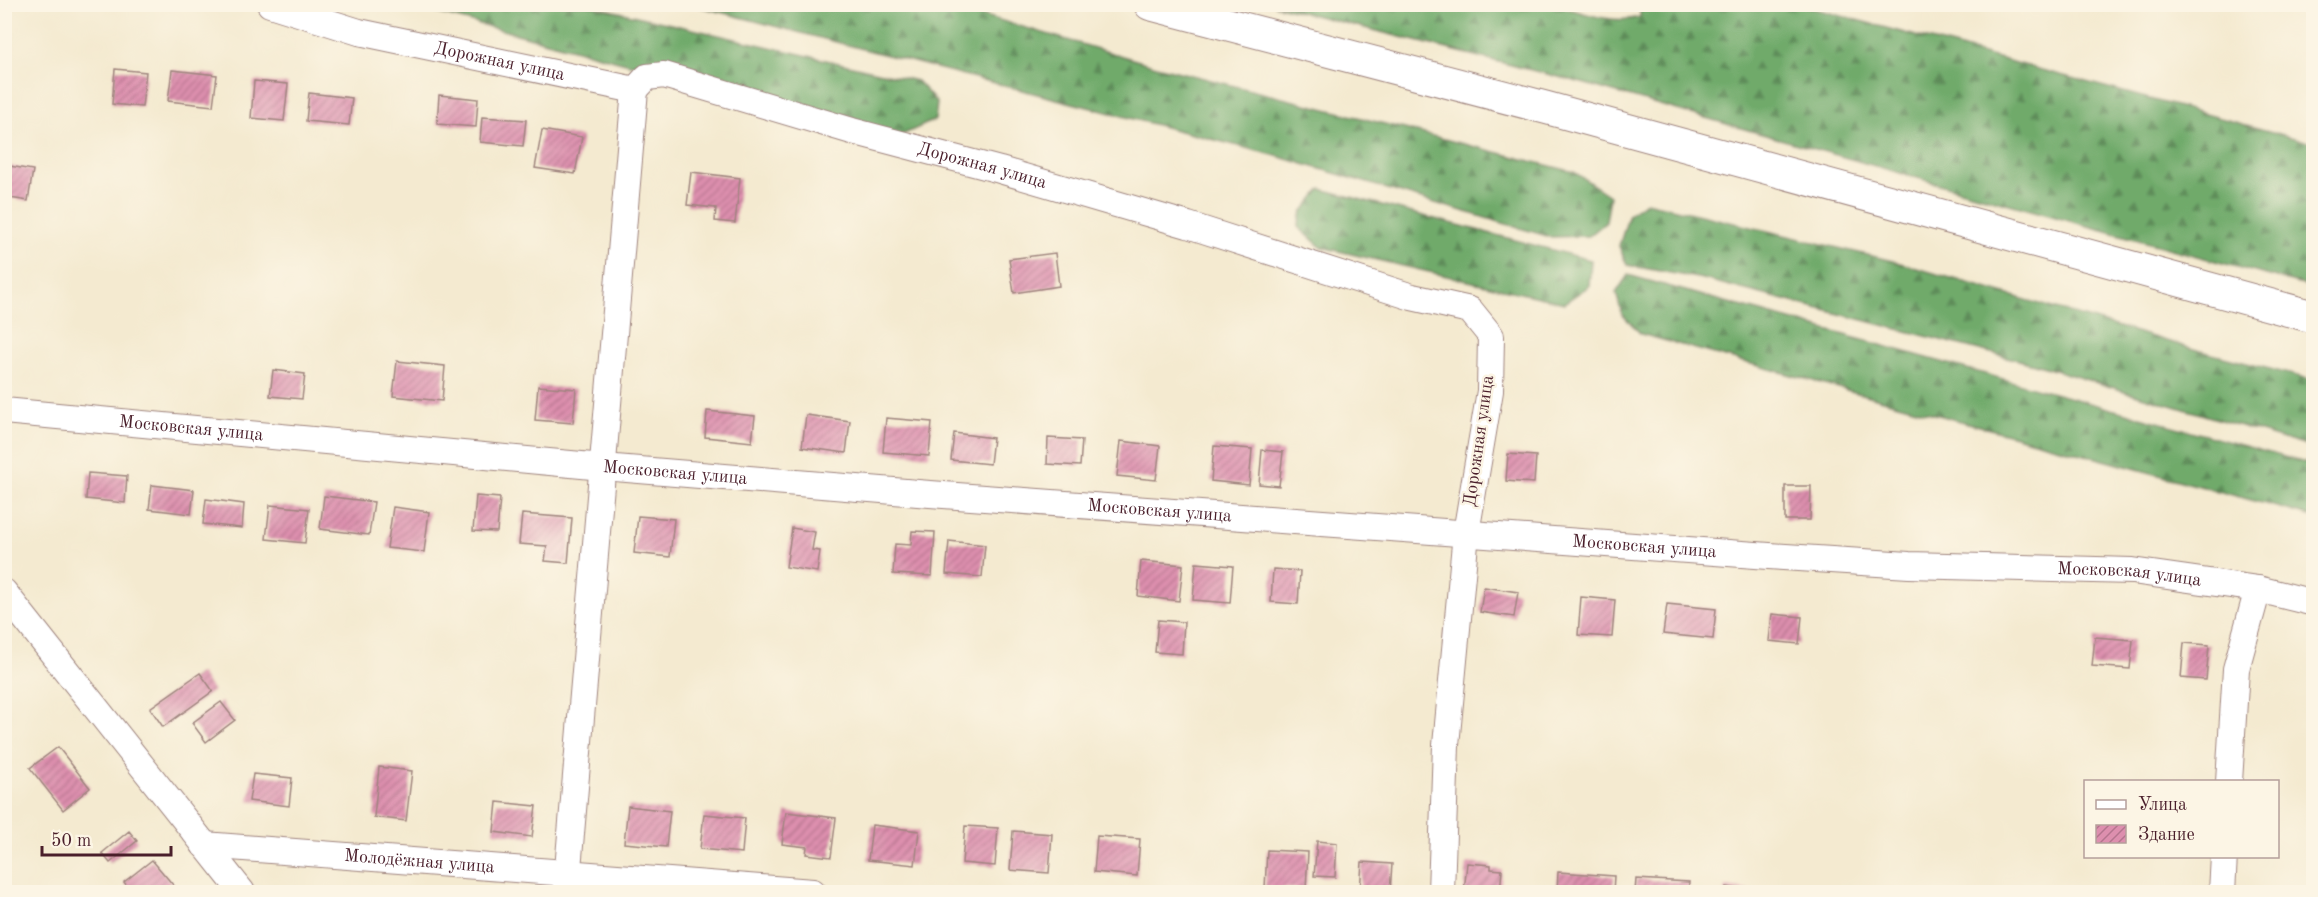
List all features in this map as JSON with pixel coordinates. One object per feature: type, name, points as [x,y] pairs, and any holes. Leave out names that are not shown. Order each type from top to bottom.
[{"type":"main road","points":[[1150,4],[1547,108],[2313,317]]},
{"type":"street","name":"Дорожная улица","points":[[270,4],[359,32],[635,90],[647,76],[664,75],[1144,212],[1412,297],[1470,310],[1491,336],[1490,380],[1466,533],[1446,745],[1441,892]]},
{"type":"street","points":[[567,884],[635,90]]},
{"type":"street","name":"Московская улица","points":[[4,411],[603,467],[930,494],[1910,565],[2132,571],[2258,589],[2313,603]]},
{"type":"street","points":[[2229,780],[2236,669],[2258,589]]},
{"type":"street","points":[[4,592],[242,892]]},
{"type":"street","name":"Молодёжная улица","points":[[204,845],[567,884],[813,892]]},
{"type":"street","points":[[2222,892],[2224,858]]},
{"type":"green space","points":[[408,5],[589,5],[917,81],[937,103],[935,120],[900,136]]},
{"type":"green space","points":[[693,5],[948,5],[1160,67],[1574,172],[1610,196],[1606,222],[1589,236],[1550,237],[1273,155]]},
{"type":"green space","points":[[1274,5],[1556,5],[1598,17],[1630,19],[1640,17],[1640,11],[1630,5],[1801,5],[2313,143],[2313,288],[1582,83]]},
{"type":"green space","points":[[1321,189],[1591,260],[1589,286],[1564,303],[1321,247],[1298,227],[1302,212]]},
{"type":"green space","points":[[1646,202],[1893,261],[2204,352],[2313,380],[2313,448],[2038,365],[1703,279],[1627,265],[1619,246],[1629,214]]},
{"type":"green space","points":[[1628,275],[2313,465],[2313,517],[1641,334],[1622,314],[1616,293]]},
{"type":"building","points":[[115,69],[146,72],[142,107],[112,104]]},
{"type":"building","points":[[172,70],[217,75],[213,106],[168,101]]},
{"type":"building","points":[[254,81],[288,84],[284,121],[251,118]]},
{"type":"building","points":[[309,93],[352,98],[349,125],[306,121]]},
{"type":"building","points":[[439,95],[478,99],[476,127],[437,124]]},
{"type":"building","points":[[482,117],[526,120],[523,146],[480,142]]},
{"type":"building","points":[[542,130],[582,137],[575,174],[535,168]]},
{"type":"building","points":[[4,165],[33,170],[28,201],[4,197]]},
{"type":"building","points":[[691,172],[740,178],[735,223],[715,221],[716,208],[687,205]]},
{"type":"building","points":[[1055,253],[1059,286],[1014,293],[1009,259]]},
{"type":"building","points":[[397,361],[445,366],[442,401],[393,396]]},
{"type":"building","points":[[273,370],[305,374],[302,399],[270,396]]},
{"type":"building","points":[[538,386],[576,389],[573,423],[535,420]]},
{"type":"building","points":[[707,411],[755,416],[752,442],[705,437]]},
{"type":"building","points":[[806,415],[850,421],[846,453],[802,447]]},
{"type":"building","points":[[886,418],[932,422],[929,456],[883,452]]},
{"type":"building","points":[[954,433],[993,438],[990,464],[951,460]]},
{"type":"building","points":[[1048,438],[1082,440],[1080,466],[1047,464]]},
{"type":"building","points":[[1121,441],[1160,446],[1156,480],[1117,476]]},
{"type":"building","points":[[1214,446],[1252,449],[1249,485],[1211,481]]},
{"type":"building","points":[[1262,450],[1283,452],[1279,486],[1259,484]]},
{"type":"building","points":[[1508,454],[1536,456],[1534,483],[1506,481]]},
{"type":"building","points":[[88,473],[127,476],[125,503],[86,499]]},
{"type":"building","points":[[152,485],[194,490],[191,514],[149,509]]},
{"type":"building","points":[[1785,486],[1811,486],[1810,520],[1785,520]]},
{"type":"building","points":[[324,496],[374,502],[369,535],[320,529]]},
{"type":"building","points":[[476,496],[500,498],[497,532],[473,531]]},
{"type":"building","points":[[206,499],[244,504],[242,528],[203,524]]},
{"type":"building","points":[[270,505],[309,509],[305,543],[266,539]]},
{"type":"building","points":[[393,507],[429,512],[424,552],[387,548]]},
{"type":"building","points":[[522,514],[572,518],[568,563],[545,561],[547,546],[519,544]]},
{"type":"building","points":[[638,516],[674,519],[670,557],[634,553]]},
{"type":"building","points":[[792,528],[815,532],[812,550],[820,551],[817,572],[786,567]]},
{"type":"building","points":[[912,531],[935,532],[932,576],[893,574],[895,544],[911,545]]},
{"type":"building","points":[[949,541],[985,545],[982,577],[946,574]]},
{"type":"building","points":[[1141,561],[1183,565],[1179,601],[1138,596]]},
{"type":"building","points":[[1196,563],[1233,566],[1230,603],[1193,600]]},
{"type":"building","points":[[1273,569],[1300,571],[1298,604],[1271,602]]},
{"type":"building","points":[[1484,587],[1518,592],[1514,617],[1480,612]]},
{"type":"building","points":[[1581,597],[1615,600],[1612,637],[1578,635]]},
{"type":"building","points":[[1667,604],[1716,609],[1713,639],[1663,634]]},
{"type":"building","points":[[1772,614],[1802,617],[1799,644],[1769,641]]},
{"type":"building","points":[[1158,620],[1184,622],[1182,654],[1155,652]]},
{"type":"building","points":[[2095,637],[2133,640],[2130,669],[2092,666]]},
{"type":"building","points":[[2184,643],[2209,645],[2206,680],[2181,678]]},
{"type":"building","points":[[200,673],[213,691],[163,727],[150,708]]},
{"type":"building","points":[[221,702],[235,720],[206,742],[192,723]]},
{"type":"building","points":[[58,747],[90,788],[63,810],[30,768]]},
{"type":"building","points":[[379,767],[412,771],[406,821],[374,817]]},
{"type":"building","points":[[253,774],[292,778],[289,806],[249,801]]},
{"type":"building","points":[[497,802],[536,806],[532,837],[494,832]]},
{"type":"building","points":[[628,806],[670,811],[666,847],[624,843]]},
{"type":"building","points":[[786,812],[836,818],[831,857],[806,854],[807,847],[782,844]]},
{"type":"building","points":[[704,814],[745,818],[742,853],[700,849]]},
{"type":"building","points":[[872,825],[919,831],[915,865],[868,860]]},
{"type":"building","points":[[965,826],[998,828],[995,866],[962,863]]},
{"type":"building","points":[[129,831],[137,841],[110,863],[102,853]]},
{"type":"building","points":[[1013,831],[1052,834],[1049,873],[1010,870]]},
{"type":"building","points":[[1097,836],[1140,839],[1137,876],[1094,872]]},
{"type":"building","points":[[1317,841],[1337,843],[1335,877],[1314,876]]},
{"type":"building","points":[[1267,850],[1308,852],[1306,889],[1265,888]]},
{"type":"building","points":[[152,860],[179,892],[132,892],[124,882]]},
{"type":"building","points":[[1362,862],[1392,864],[1390,892],[1360,892]]},
{"type":"building","points":[[1467,863],[1491,865],[1491,869],[1502,870],[1500,892],[1464,892]]},
{"type":"building","points":[[1558,872],[1614,876],[1613,892],[1557,892]]},
{"type":"building","points":[[1636,879],[1689,882],[1688,892],[1635,892]]},
{"type":"building","points":[[1726,887],[1753,891],[1725,892]]},
{"type":"building","points":[[1815,888],[1841,891],[1841,892],[1815,892]]}]
